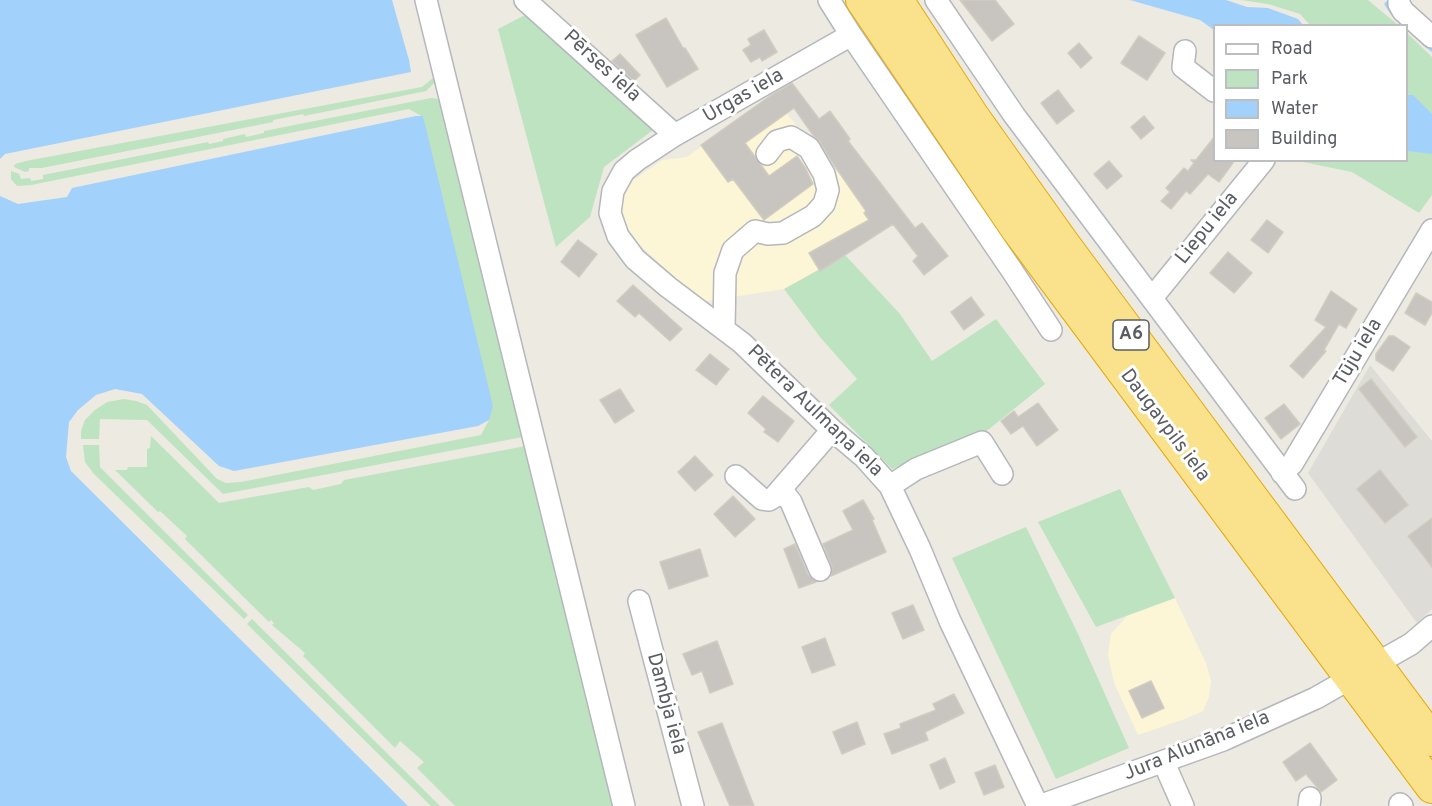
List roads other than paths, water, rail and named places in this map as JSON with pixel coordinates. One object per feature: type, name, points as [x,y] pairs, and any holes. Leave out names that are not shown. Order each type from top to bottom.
[{"type":"highway","name":"Daugavpils iela","points":[[862,0],[1017,229],[1363,671],[1432,740]]},
{"type":"highway","name":"Daugavpils iela","points":[[897,0],[972,115],[1363,671],[1432,787]]},
{"type":"street","points":[[426,0],[624,806]]},
{"type":"street","name":"Pērses iela","points":[[525,0],[675,135]]},
{"type":"street","points":[[830,0],[851,35],[1051,330]]},
{"type":"street","points":[[936,0],[1014,115],[1152,298]]},
{"type":"street","points":[[1399,0],[1403,11],[1432,37]]},
{"type":"street","name":"Urgas iela","points":[[637,160],[675,135],[851,35]]},
{"type":"street","points":[[1185,51],[1183,67],[1213,90]]},
{"type":"street","points":[[724,329],[725,273],[733,250],[755,231],[768,234],[783,233],[813,216],[824,204],[828,190],[824,174],[809,148],[791,137],[777,141],[767,154]]},
{"type":"street","name":"Pētera Aulmaņa iela","points":[[637,160],[624,171],[613,191],[610,213],[618,236],[635,259],[742,343],[832,430],[864,457],[890,486],[920,549],[950,621],[1039,806]]},
{"type":"street","name":"Liepu iela","points":[[1152,298],[1262,162]]},
{"type":"street","name":"Tūju iela","points":[[1152,298],[1288,481],[1292,465],[1432,231]]},
{"type":"street","points":[[736,476],[762,499],[770,500],[832,430]]},
{"type":"street","points":[[890,486],[916,470],[982,442],[1002,474]]},
{"type":"street","points":[[781,489],[791,502],[820,570]]},
{"type":"street","name":"Dambja iela","points":[[639,601],[693,806]]},
{"type":"street","name":"Jura Alunāna iela","points":[[1039,806],[1164,763],[1244,730],[1316,698],[1430,633]]},
{"type":"street","points":[[1164,763],[1183,806]]},
{"type":"water","points":[[0,0],[392,0],[411,72],[5,154],[0,159]]},
{"type":"water","points":[[1130,0],[1226,0],[1247,7],[1268,8],[1298,19],[1302,24],[1213,24],[1213,29],[1200,20]]},
{"type":"water","points":[[1408,95],[1413,95],[1432,114],[1432,154],[1408,151]]},
{"type":"water","points":[[423,116],[493,406],[489,420],[478,426],[234,471],[219,466],[142,394],[115,389],[96,395],[78,410],[69,422],[66,457],[71,471],[408,806],[0,806],[0,196],[18,204],[67,197],[72,188]]},
{"type":"waterway","points":[[1387,4],[1393,13]]},
{"type":"waterway","points":[[1424,43],[1432,49]]}]
